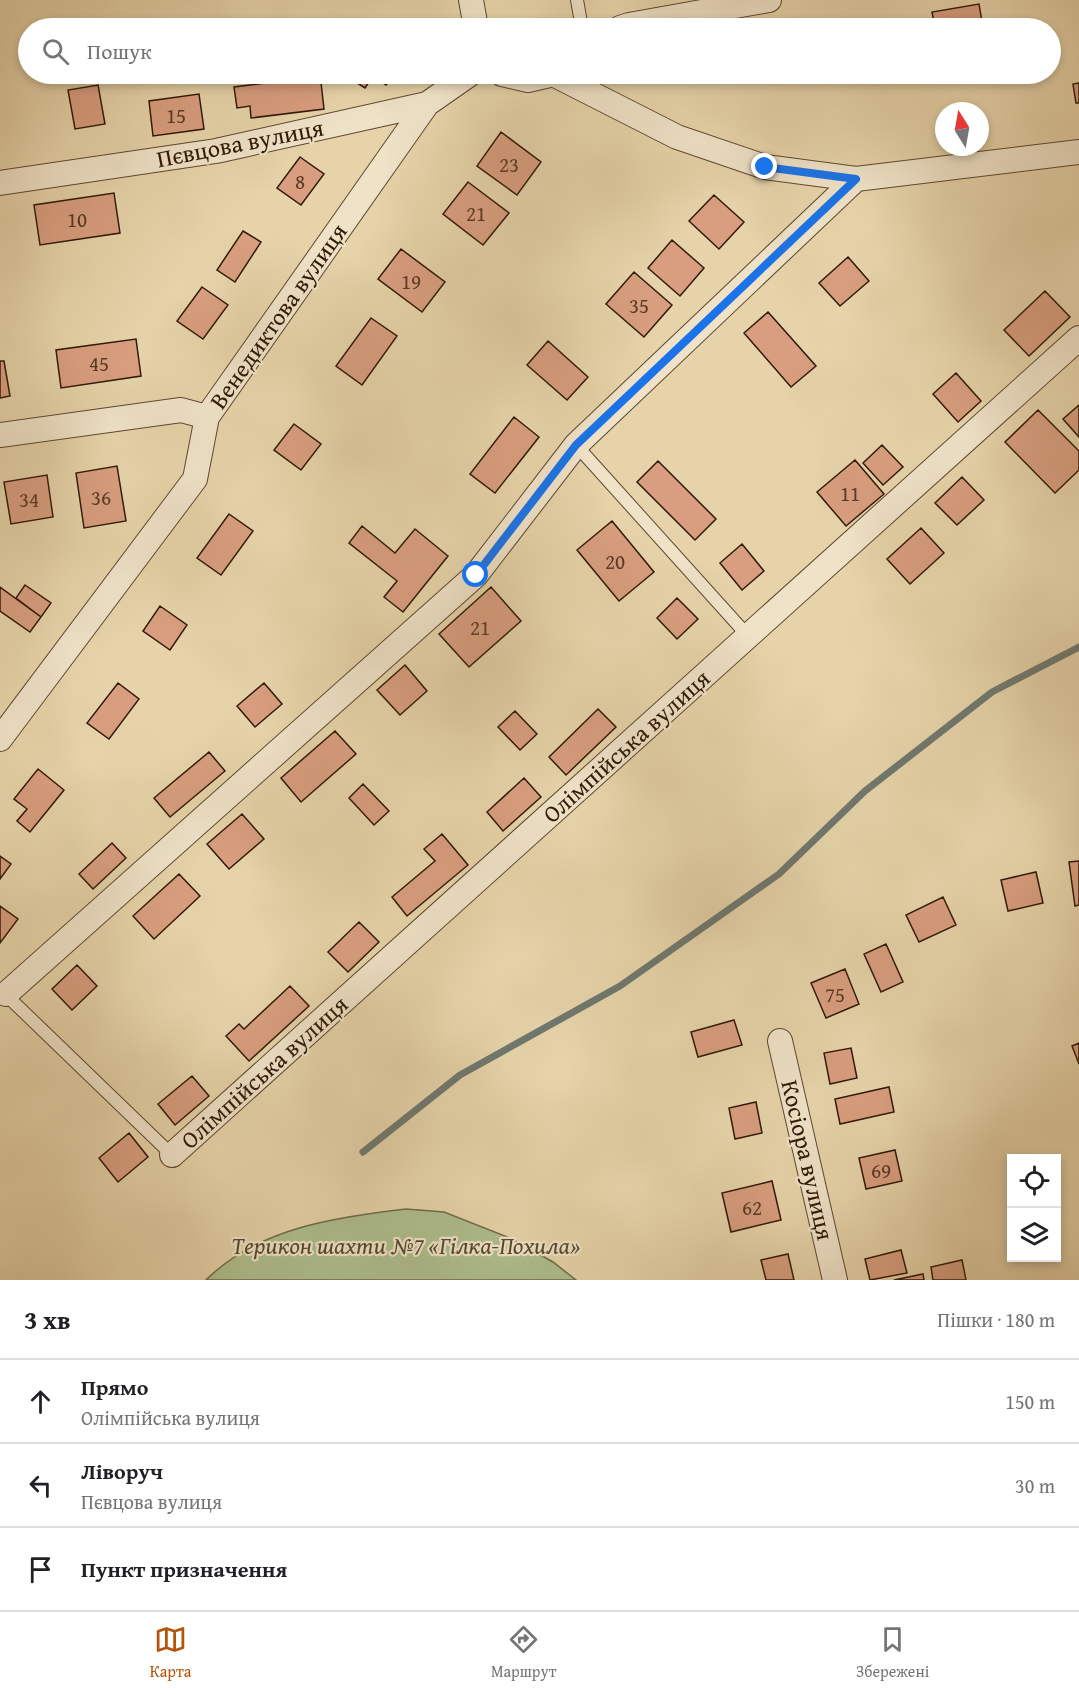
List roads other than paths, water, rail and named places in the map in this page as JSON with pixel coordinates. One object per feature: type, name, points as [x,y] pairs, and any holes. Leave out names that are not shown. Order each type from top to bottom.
[{"type":"street","points":[[471,0],[474,18]]},
{"type":"street","points":[[668,18],[769,0]]},
{"type":"street","name":"Пєвцова вулиця","points":[[0,183],[216,151],[427,104],[456,84]]},
{"type":"street","points":[[573,84],[677,137],[765,167],[856,179],[1079,152]]},
{"type":"street","name":"Венедиктова вулиця","points":[[0,739],[195,479],[207,417],[427,104]]},
{"type":"street","points":[[3,991],[476,575],[576,445],[856,179]]},
{"type":"street","name":"Олімпійська вулиця","points":[[172,1155],[1079,338]]},
{"type":"street","points":[[0,435],[181,410],[207,417]]},
{"type":"street","name":"Косіора вулиця","points":[[780,1041],[835,1280]]},
{"type":"lane","points":[[577,0],[580,18]]},
{"type":"lane","points":[[576,445],[748,636]]},
{"type":"lane","points":[[3,991],[172,1155]]},
{"type":"waterway","points":[[363,1152],[460,1075],[620,986],[779,874],[865,791],[992,692],[1079,647]]},
{"type":"park label","name":"Терикон шахти №7 «Гілка-Похила»","points":[[406,1245]]}]
